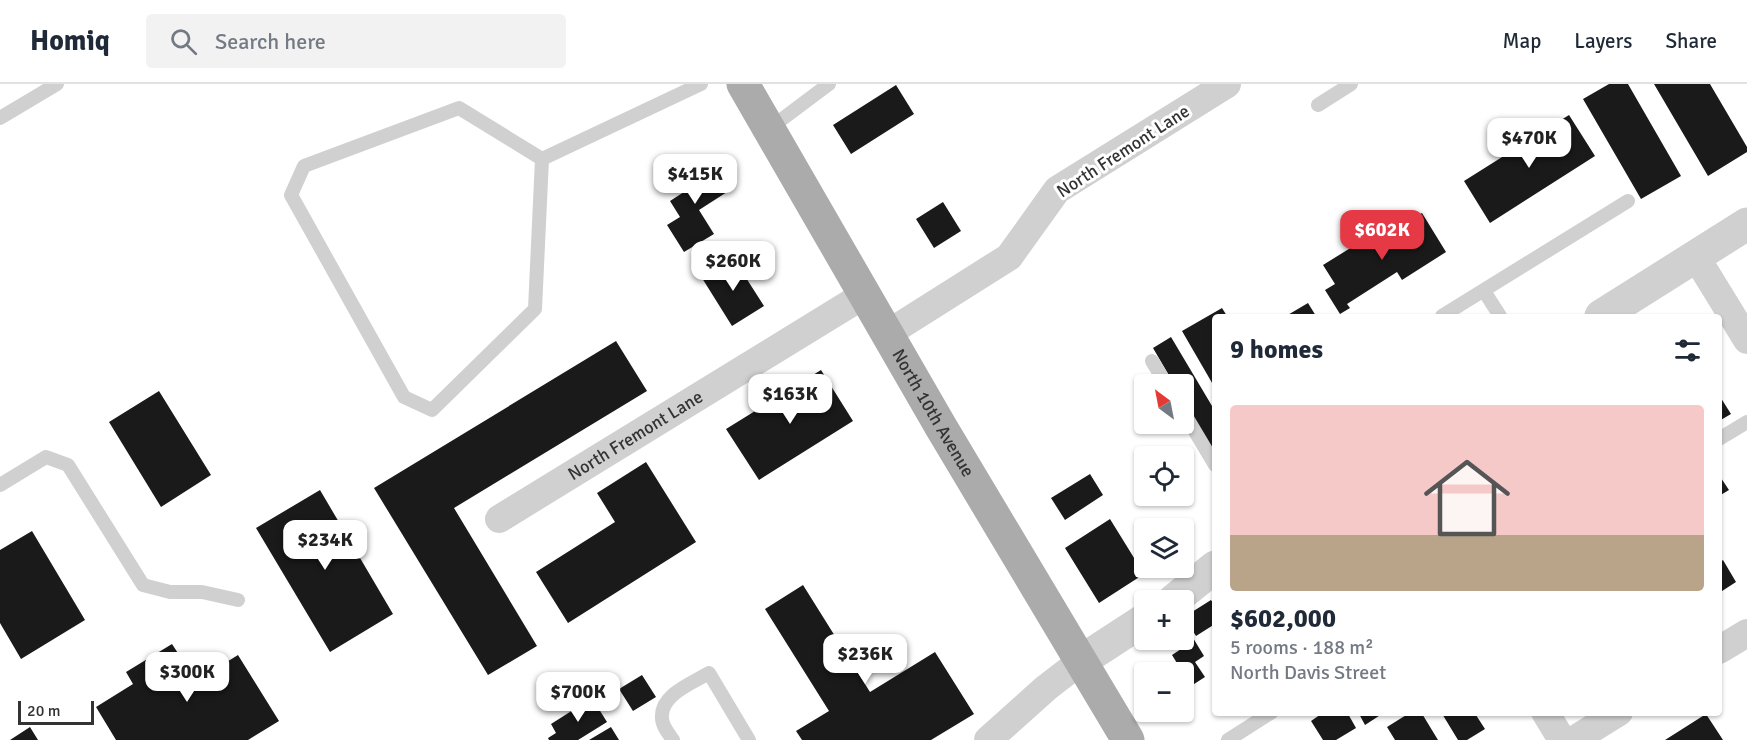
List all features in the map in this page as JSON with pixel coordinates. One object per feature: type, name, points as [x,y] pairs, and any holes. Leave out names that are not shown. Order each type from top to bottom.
[{"type":"main road","name":"North 10th Avenue","points":[[743,84],[864,295],[1128,740]]},
{"type":"street","name":"North Fremont Lane","points":[[887,334],[1009,257],[1057,190],[1227,84]]},
{"type":"street","points":[[1604,314],[1747,224]]},
{"type":"street","points":[[1696,257],[1747,340]]},
{"type":"street","name":"North Fremont Lane","points":[[499,519],[864,295]]},
{"type":"street","points":[[1186,590],[1212,569]]},
{"type":"street","points":[[988,740],[1046,688],[1134,627]]},
{"type":"street","points":[[1722,648],[1747,633]]},
{"type":"street","points":[[1547,716],[1562,740]]},
{"type":"street","points":[[1574,740],[1613,716]]},
{"type":"lane","points":[[0,118],[57,84]]},
{"type":"lane","points":[[542,159],[700,84]]},
{"type":"lane","points":[[769,129],[830,84]]},
{"type":"lane","points":[[1318,105],[1351,84]]},
{"type":"lane","points":[[459,108],[542,159],[535,309],[432,410],[404,397],[291,195],[304,166],[459,108]]},
{"type":"lane","points":[[1445,314],[1628,201]]},
{"type":"lane","points":[[1484,291],[1499,314]]},
{"type":"lane","points":[[1152,361],[1160,374]]},
{"type":"lane","points":[[1722,438],[1747,422]]},
{"type":"lane","points":[[1194,430],[1212,460]]},
{"type":"lane","points":[[0,485],[46,457],[68,465],[143,585],[170,592],[202,592],[238,600]]},
{"type":"lane","points":[[673,740],[662,718],[664,706],[672,695],[709,673],[749,740]]},
{"type":"lane","points":[[1228,740],[1266,716]]},
{"type":"building","points":[[1609,84],[1628,84],[1681,176],[1641,199],[1583,99]]},
{"type":"building","points":[[1654,84],[1710,84],[1747,147],[1747,152],[1708,176]]},
{"type":"building","points":[[896,85],[914,114],[851,154],[833,125]]},
{"type":"building","points":[[1569,115],[1595,156],[1490,223],[1464,181]]},
{"type":"building","points":[[705,158],[727,192],[699,210],[714,234],[684,252],[667,225],[680,217],[670,201],[687,190],[678,175]]},
{"type":"building","points":[[943,202],[961,231],[934,248],[916,219]]},
{"type":"building","points":[[1422,213],[1446,252],[1402,280],[1397,272],[1347,304],[1350,308],[1340,314],[1325,290],[1335,284],[1323,265],[1373,234],[1377,241]]},
{"type":"building","points":[[734,259],[764,306],[732,326],[702,278]]},
{"type":"building","points":[[1308,303],[1315,314],[1289,314]]},
{"type":"building","points":[[1222,308],[1226,314],[1212,314],[1212,383],[1182,331]]},
{"type":"building","points":[[1171,337],[1193,374],[1168,374],[1153,348]]},
{"type":"building","points":[[616,341],[647,391],[454,508],[537,646],[488,675],[374,488]]},
{"type":"building","points":[[821,370],[853,421],[759,480],[726,429]]},
{"type":"building","points":[[1194,376],[1212,406],[1212,449],[1194,417]]},
{"type":"building","points":[[159,391],[211,475],[161,507],[109,422]]},
{"type":"building","points":[[1722,400],[1731,414],[1722,419]]},
{"type":"building","points":[[646,462],[696,542],[568,623],[536,572],[615,522],[597,493]]},
{"type":"building","points":[[1090,474],[1103,495],[1065,520],[1051,498]]},
{"type":"building","points":[[1722,480],[1729,490],[1722,494]]},
{"type":"building","points":[[320,490],[393,614],[330,652],[256,528]]},
{"type":"building","points":[[1110,519],[1134,558],[1134,578],[1138,578],[1099,603],[1065,548]]},
{"type":"building","points":[[32,531],[85,620],[21,659],[0,623],[0,550]]},
{"type":"building","points":[[1722,561],[1736,582],[1722,591]]},
{"type":"building","points":[[803,585],[870,692],[935,652],[974,714],[931,740],[802,740],[796,731],[829,711],[765,609]]},
{"type":"building","points":[[1211,600],[1212,626],[1196,636],[1194,611]]},
{"type":"building","points":[[1194,640],[1204,656],[1195,662],[1205,677],[1194,684],[1194,662],[1176,662],[1172,655],[1180,650],[1194,650]]},
{"type":"building","points":[[172,644],[196,681],[238,655],[279,721],[248,740],[116,740],[96,707],[133,684],[126,672]]},
{"type":"building","points":[[642,675],[656,697],[633,711],[619,689]]},
{"type":"building","points":[[592,698],[607,722],[578,740],[549,740],[548,738],[556,733],[551,724]]},
{"type":"building","points":[[1318,716],[1349,716],[1356,728],[1336,740],[1323,740],[1311,721]]},
{"type":"building","points":[[1360,716],[1379,716],[1365,725]]},
{"type":"building","points":[[1405,716],[1423,716],[1438,740],[1395,740],[1387,727]]},
{"type":"building","points":[[1443,716],[1477,716],[1485,729],[1467,740],[1458,740]]},
{"type":"building","points":[[1703,716],[1707,716],[1723,740],[1665,740]]},
{"type":"building","points":[[30,727],[38,740],[10,740]]},
{"type":"building","points":[[611,727],[619,740],[589,740]]}]
